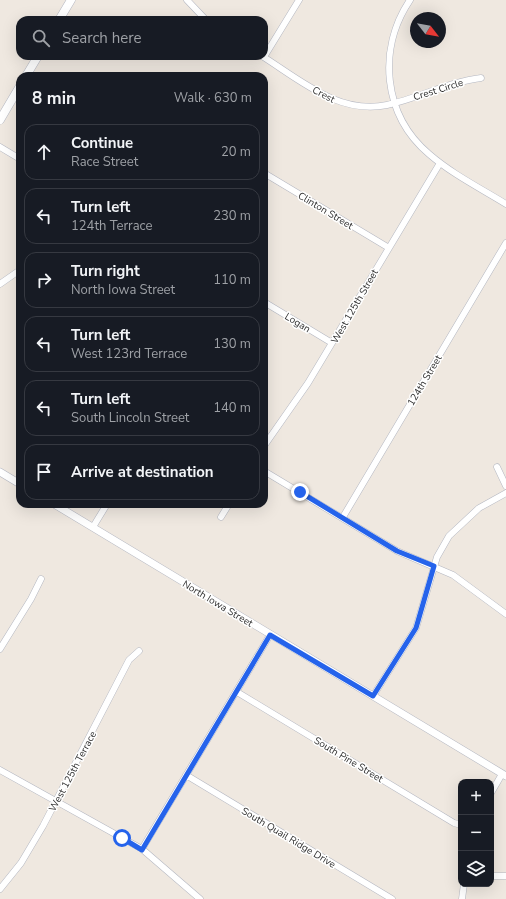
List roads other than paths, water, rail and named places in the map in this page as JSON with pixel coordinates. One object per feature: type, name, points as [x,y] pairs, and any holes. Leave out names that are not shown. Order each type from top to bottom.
[{"type":"main road","points":[[61,16],[71,0]]},
{"type":"main road","points":[[28,72],[36,60]]},
{"type":"main road","points":[[0,120],[16,93]]},
{"type":"street","points":[[187,0],[202,16]]},
{"type":"street","points":[[268,48],[299,0]]},
{"type":"street","points":[[410,0],[399,18],[390,47],[390,80],[394,103],[408,131],[428,153],[440,163],[506,204]]},
{"type":"street","name":"Crest","points":[[268,59],[325,95],[345,104],[369,107],[394,103]]},
{"type":"street","name":"Crest Circle","points":[[394,103],[463,80],[482,78]]},
{"type":"street","points":[[0,147],[16,157]]},
{"type":"street","name":"West 125th Street","points":[[268,440],[308,383],[440,163]]},
{"type":"street","name":"Clinton Street","points":[[268,175],[389,248]]},
{"type":"street","name":"124th Street","points":[[342,517],[506,242]]},
{"type":"street","points":[[0,284],[16,273]]},
{"type":"street","name":"Logan","points":[[268,304],[332,343]]},
{"type":"street","points":[[497,466],[506,486]]},
{"type":"street","points":[[0,472],[16,482]]},
{"type":"street","points":[[268,473],[397,551],[463,580],[489,603],[506,614]]},
{"type":"street","points":[[373,696],[416,628],[434,566],[449,536],[479,508],[506,493]]},
{"type":"street","name":"North Iowa Street","points":[[61,508],[504,775]]},
{"type":"street","points":[[93,527],[105,508]]},
{"type":"street","points":[[222,517],[227,508]]},
{"type":"street","points":[[0,649],[31,599],[41,579]]},
{"type":"street","points":[[142,850],[270,635]]},
{"type":"street","name":"West 125th Terrace","points":[[0,889],[21,863],[129,660],[139,650]]},
{"type":"street","name":"South Pine Street","points":[[237,692],[458,823]]},
{"type":"street","points":[[0,770],[142,850],[200,899]]},
{"type":"street","name":"South Quail Ridge Drive","points":[[186,775],[392,899]]},
{"type":"street","points":[[494,789],[504,775]]},
{"type":"street","points":[[494,876],[506,876]]},
{"type":"street","points":[[462,899],[464,887]]}]
